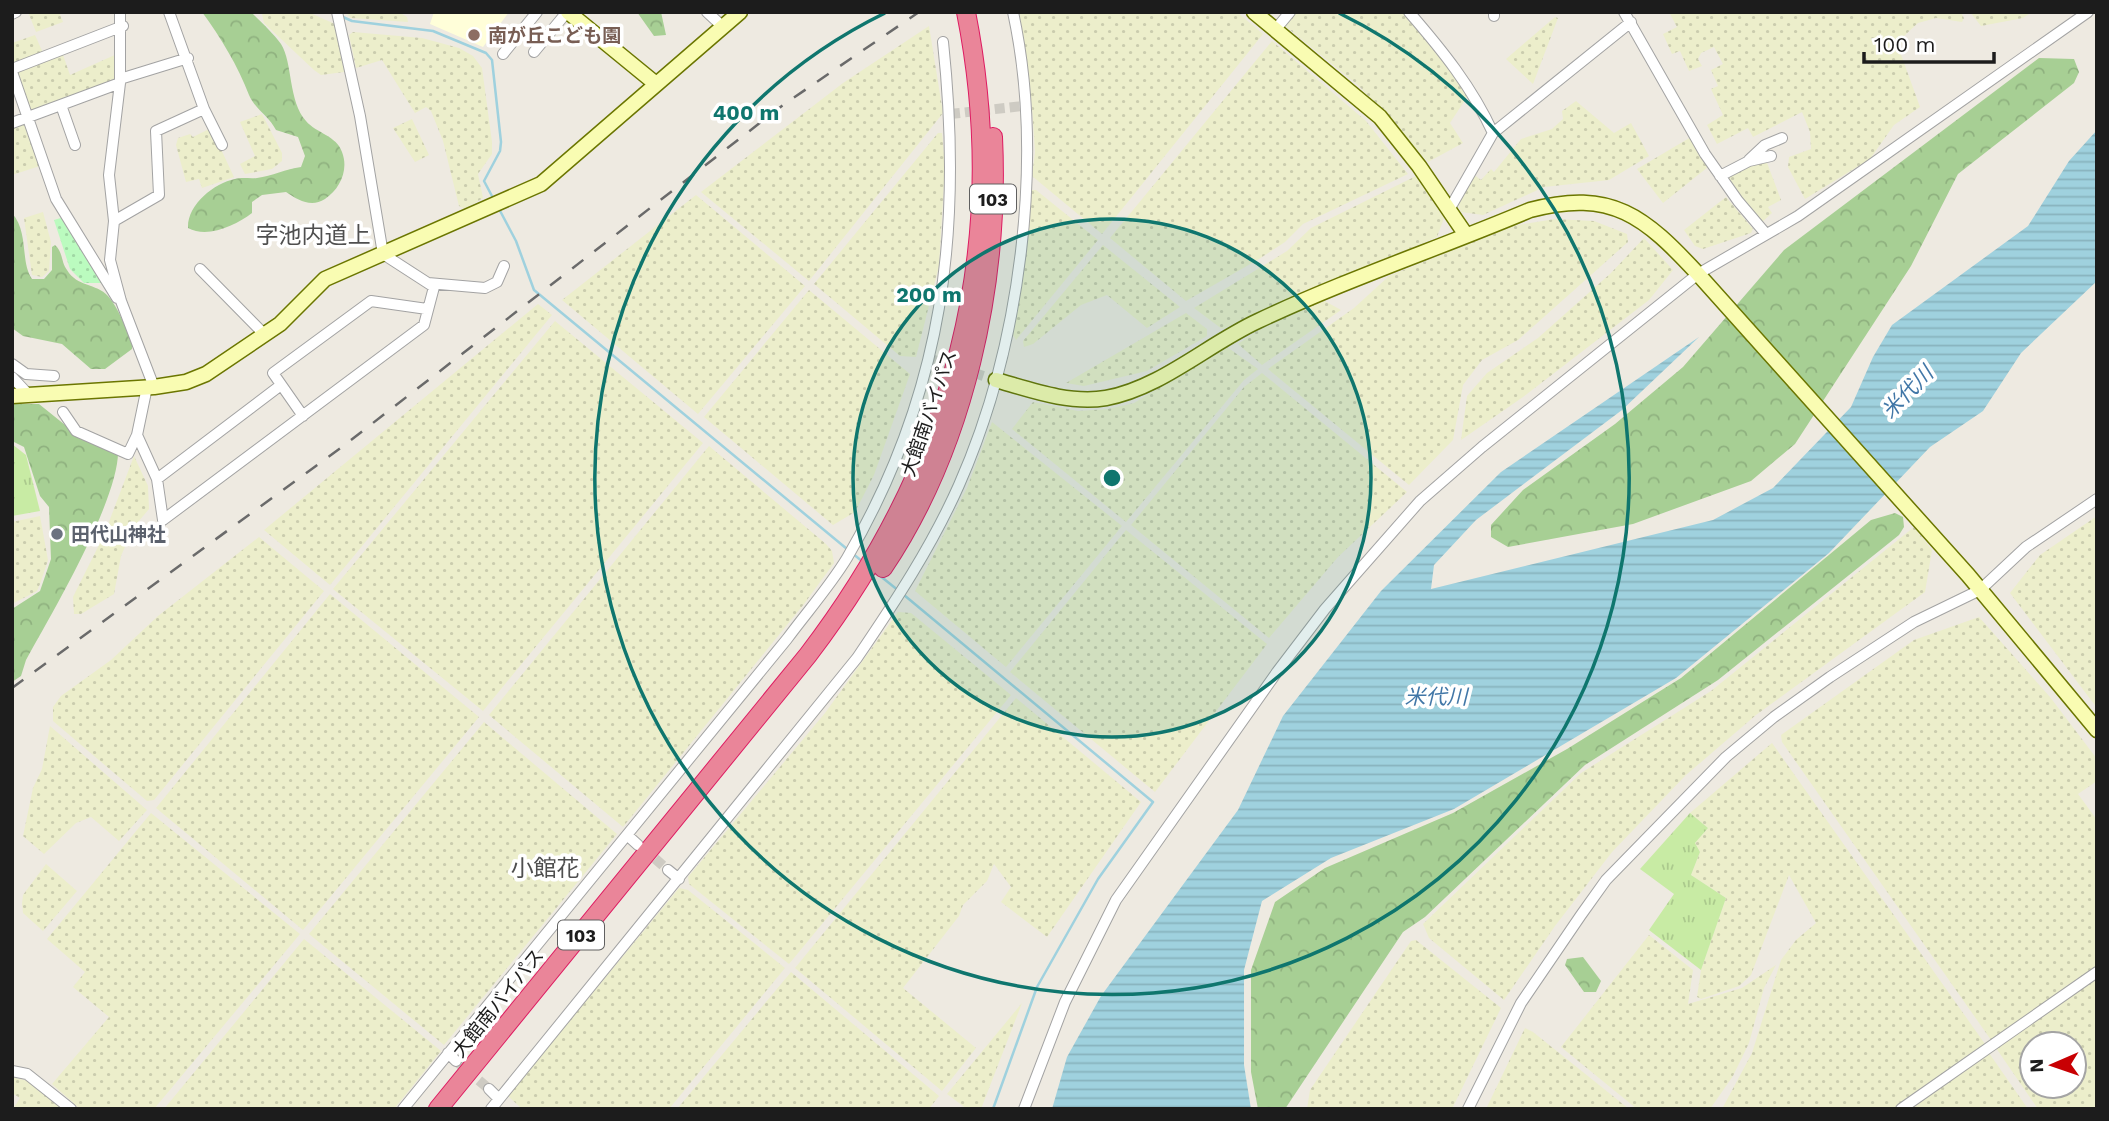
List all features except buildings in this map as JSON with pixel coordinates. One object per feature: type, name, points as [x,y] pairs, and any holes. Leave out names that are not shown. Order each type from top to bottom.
[{"type":"highway","name":"大館南バイパス","points":[[884,556],[939,421],[970,305],[980,224],[982,144],[976,72],[966,12]]},
{"type":"highway","name":"大館南バイパス","points":[[438,1109],[723,761],[820,652],[923,495],[964,384],[982,306],[992,222],[994,142],[988,70],[978,12]]},
{"type":"street","points":[[63,412],[76,431],[128,454],[137,435],[151,387],[110,260],[114,221],[110,175],[120,81],[120,12]]},
{"type":"street","points":[[169,12],[188,58],[204,109],[222,145]]},
{"type":"street","points":[[137,435],[157,479],[163,520],[424,325],[434,287],[383,254],[360,116],[337,12]]},
{"type":"street","points":[[503,54],[537,12]]},
{"type":"street","points":[[707,12],[722,26]]},
{"type":"street","points":[[12,396],[151,387],[186,382],[206,374],[280,324],[325,279],[541,184],[740,12]]},
{"type":"street","points":[[491,1109],[857,658],[898,598],[941,524],[960,484],[996,380],[1016,278],[1026,178],[1022,83],[1013,12]]},
{"type":"street","points":[[1254,12],[1380,117],[1465,235]]},
{"type":"street","points":[[1275,30],[1290,12]]},
{"type":"street","points":[[1409,12],[1454,65],[1480,105],[1493,133]]},
{"type":"street","points":[[1624,12],[1720,176],[1766,234]]},
{"type":"street","points":[[1024,1109],[1065,1002],[1116,900],[1325,608],[1420,501],[1482,447],[1702,279],[1766,234],[1798,216],[2088,12]]},
{"type":"street","points":[[534,52],[572,13],[656,84]]},
{"type":"street","points":[[1449,210],[1493,133],[1631,22]]},
{"type":"street","points":[[122,26],[12,71],[30,117],[55,199],[126,313]]},
{"type":"street","points":[[403,1109],[452,1057],[627,835],[787,639],[850,552],[886,486],[931,359],[943,295],[951,180],[950,114],[943,42]]},
{"type":"street","points":[[12,124],[120,81],[188,58]]},
{"type":"street","points":[[61,105],[75,145]]},
{"type":"street","points":[[114,221],[159,195],[156,131],[204,109]]},
{"type":"street","points":[[1749,161],[1765,145],[1782,138]]},
{"type":"street","points":[[1720,176],[1749,161],[1771,156]]},
{"type":"street","points":[[996,380],[1058,397],[1105,398],[1129,390],[1269,316],[1465,235],[1555,203],[1601,205],[1643,220],[1702,279],[1968,575],[2097,730]]},
{"type":"street","points":[[428,282],[485,288],[497,282],[504,266]]},
{"type":"street","points":[[200,269],[265,335]]},
{"type":"street","points":[[303,416],[274,373],[371,301],[427,309]]},
{"type":"street","points":[[12,364],[26,374],[54,376]]},
{"type":"street","points":[[12,377],[29,394]]},
{"type":"street","points":[[157,479],[281,385]]},
{"type":"street","points":[[1468,1109],[1521,1003],[1581,915],[1606,880],[1683,800],[1774,716],[1914,622],[1980,590],[2026,547],[2097,499]]},
{"type":"street","points":[[627,835],[638,845]]},
{"type":"street","points":[[668,870],[679,879]]},
{"type":"street","points":[[1901,1109],[2097,972]]},
{"type":"street","points":[[12,1070],[27,1074],[71,1109]]},
{"type":"street","points":[[489,1089],[499,1099]]},
{"type":"shaded area","points":[[28,12],[59,12],[63,22],[36,32]]},
{"type":"shaded area","points":[[308,12],[335,24],[344,72],[321,75],[314,70],[264,23],[262,14]]},
{"type":"shaded area","points":[[345,12],[399,12],[407,17],[408,22],[351,18]]},
{"type":"shaded area","name":"南が丘こども園","points":[[434,12],[509,12],[483,47],[430,24]]},
{"type":"shaded area","points":[[1019,12],[1237,12],[1263,34],[1102,234],[1032,176],[1035,152],[1032,107]]},
{"type":"shaded area","points":[[1295,12],[1406,12],[1469,94],[1450,123],[1463,143],[1428,162],[1359,86],[1284,25]]},
{"type":"shaded area","points":[[1669,12],[1961,12],[1964,18],[1962,22],[1936,18],[1918,23],[1904,36],[1899,49],[1920,107],[1894,125],[1870,159],[1805,199],[1788,167],[1789,157],[1811,149],[1810,132],[1802,112],[1753,137],[1748,128],[1717,144],[1707,125],[1723,115],[1711,89],[1718,86],[1711,70],[1723,64],[1714,47],[1701,53],[1698,59],[1702,66],[1689,71],[1680,51],[1672,54],[1663,34],[1677,27]]},
{"type":"shaded area","points":[[1970,12],[2032,12],[2023,18],[1981,26]]},
{"type":"shaded area","points":[[1555,17],[1558,18],[1533,84],[1506,59]]},
{"type":"shaded area","points":[[929,26],[943,113],[809,281],[701,192],[843,83]]},
{"type":"shaded area","points":[[353,32],[422,38],[459,48],[473,56],[482,68],[492,142],[492,154],[478,174],[483,198],[465,209],[459,206],[443,141],[431,111],[426,107],[415,113],[382,60],[356,68],[349,35]]},
{"type":"shaded area","points":[[35,35],[43,53],[14,65],[12,43]]},
{"type":"shaded area","points":[[1272,41],[1366,121],[1408,174],[1303,224],[1285,242],[1186,301],[1110,238]]},
{"type":"shaded area","points":[[62,52],[70,75],[117,54],[116,81],[31,114],[17,70]]},
{"type":"shaded area","points":[[1576,101],[1614,133],[1631,123],[1649,156],[1609,180],[1544,187],[1483,215],[1461,212],[1457,202],[1473,174],[1481,180],[1491,169],[1494,172],[1521,139],[1552,129],[1563,119],[1562,111]]},
{"type":"shaded area","points":[[262,114],[282,153],[282,161],[272,169],[245,174],[240,164],[255,156],[240,122]]},
{"type":"shaded area","points":[[412,119],[429,155],[415,162],[393,128]]},
{"type":"shaded area","points":[[25,121],[43,165],[12,175],[12,127]]},
{"type":"shaded area","points":[[211,128],[234,177],[202,188],[199,179],[186,182],[176,145],[178,138],[190,134],[193,137]]},
{"type":"shaded area","points":[[938,133],[942,133],[945,166],[939,266],[916,357],[900,356],[814,284]]},
{"type":"shaded area","points":[[1691,137],[1708,167],[1663,203],[1637,169]]},
{"type":"shaded area","points":[[1766,160],[1781,200],[1768,207],[1772,213],[1761,223],[1726,181],[1726,176],[1747,164]]},
{"type":"shaded area","points":[[1416,176],[1444,218],[1437,237],[1222,329],[1194,308],[1287,251],[1311,228]]},
{"type":"shaded area","points":[[1030,190],[1036,190],[1098,240],[1016,340],[1013,335]]},
{"type":"shaded area","points":[[696,195],[805,286],[698,414],[562,300]]},
{"type":"shaded area","points":[[1726,197],[1753,229],[1751,233],[1703,249],[1695,246],[1684,230]]},
{"type":"shaded area","points":[[43,212],[51,242],[49,271],[42,277],[32,275],[24,218]]},
{"type":"shaded area","points":[[1555,219],[1594,221],[1627,234],[1628,242],[1518,340],[1482,360],[1463,385],[1453,440],[1409,485],[1268,369],[1354,308],[1389,276],[1512,226]]},
{"type":"shaded area","points":[[1644,238],[1673,270],[1649,300],[1523,397],[1461,440],[1467,396],[1487,373],[1538,338],[1611,273]]},
{"type":"shaded area","points":[[1103,245],[1180,307],[1147,328],[1107,295],[1081,305],[1033,344],[1024,347],[1023,341]]},
{"type":"shaded area","points":[[809,290],[910,374],[874,475],[855,512],[833,525],[704,417]]},
{"type":"shaded area","points":[[1323,300],[1341,310],[1262,365],[1238,344],[1257,331]]},
{"type":"shaded area","points":[[538,304],[552,315],[330,585],[264,530]]},
{"type":"shaded area","points":[[1186,313],[1207,329],[1207,336],[1147,371],[1084,386],[1066,383]]},
{"type":"shaded area","points":[[555,321],[703,443],[483,711],[333,589]]},
{"type":"shaded area","points":[[1227,347],[1258,369],[1244,380],[1126,522],[1012,429],[1033,402],[1078,411],[1108,409],[1134,403]]},
{"type":"shaded area","points":[[1262,373],[1407,492],[1338,557],[1269,638],[1131,525],[1244,387]]},
{"type":"shaded area","points":[[992,422],[1122,526],[1006,667],[915,591],[967,488]]},
{"type":"shaded area","points":[[709,446],[826,544],[832,551],[834,563],[804,604],[623,827],[489,715]]},
{"type":"shaded area","points":[[134,456],[148,486],[149,509],[133,528],[121,556],[114,594],[81,614],[74,614],[73,597],[104,535]]},
{"type":"shaded area","points":[[40,516],[48,560],[37,591],[12,604],[12,522]]},
{"type":"shaded area","points":[[2097,516],[2097,708],[2010,593],[2040,555]]},
{"type":"shaded area","points":[[1914,527],[1932,550],[1925,592],[1756,715],[1686,775],[1612,852],[1555,926],[1504,1000],[1429,938],[1423,924],[1581,773],[1711,691]]},
{"type":"shaded area","points":[[1126,530],[1267,644],[1155,792],[1010,672]]},
{"type":"shaded area","points":[[259,537],[324,591],[154,800],[147,801],[53,721],[53,707],[61,696],[111,660],[158,616]]},
{"type":"shaded area","points":[[330,594],[479,717],[303,930],[156,808]]},
{"type":"shaded area","points":[[898,612],[911,613],[1011,695],[789,964],[689,884],[688,877],[825,713]]},
{"type":"shaded area","points":[[1979,617],[2050,697],[2097,759],[2097,781],[2078,794],[2097,820],[2097,967],[1991,1040],[1782,742],[1781,735],[1914,640]]},
{"type":"shaded area","points":[[1016,698],[1141,802],[1047,937],[1001,902],[1011,887],[994,864],[987,881],[963,905],[959,916],[903,988],[976,1048],[942,1091],[795,968]]},
{"type":"shaded area","points":[[484,722],[617,834],[444,1045],[309,934]]},
{"type":"shaded area","points":[[50,726],[147,810],[119,841],[91,817],[76,823],[44,854],[23,836],[33,788],[42,769]]},
{"type":"shaded area","points":[[1772,743],[1985,1044],[1893,1109],[1722,1109],[1752,1053],[1781,960],[1796,940],[1816,923],[1789,875],[1751,975],[1739,986],[1701,999],[1697,997],[1701,970],[1726,898],[1691,875],[1700,852],[1695,843],[1708,828],[1690,813]]},
{"type":"shaded area","points":[[151,813],[300,934],[154,1109],[80,1109],[52,1084],[109,1017],[73,987],[85,972],[47,939]]},
{"type":"shaded area","points":[[46,864],[77,891],[43,931],[23,913],[22,904],[23,895]]},
{"type":"shaded area","points":[[679,888],[688,890],[785,968],[669,1109],[522,1109],[508,1096]]},
{"type":"shaded area","points":[[1649,935],[1693,970],[1688,1004],[1742,988],[1776,965],[1764,988],[1749,1043],[1733,1076],[1710,1109],[1637,1109],[1561,1047]]},
{"type":"shaded area","points":[[304,939],[441,1051],[394,1109],[164,1109]]},
{"type":"shaded area","points":[[1416,940],[1501,1008],[1452,1109],[1307,1109],[1310,1090],[1411,941]]},
{"type":"shaded area","points":[[791,972],[939,1096],[929,1109],[677,1109]]},
{"type":"shaded area","points":[[2097,977],[2097,1109],[2038,1109],[2032,1100],[2088,1100],[2088,1030],[2022,1030]]},
{"type":"shaded area","points":[[1022,1003],[981,1109],[967,1109],[947,1094]]},
{"type":"shaded area","points":[[1525,1028],[1533,1032],[1629,1109],[1486,1109]]},
{"type":"shaded area","points":[[2018,1033],[2018,1080],[1996,1048]]},
{"type":"shaded area","points":[[1989,1053],[2018,1095],[2018,1100],[2022,1100],[2028,1109],[1910,1109]]},
{"type":"shaded area","points":[[12,1077],[32,1082],[64,1109],[13,1109],[20,1098],[12,1093]]},
{"type":"green space","points":[[202,12],[251,12],[281,44],[300,113],[310,125],[336,142],[344,159],[342,178],[335,190],[325,199],[310,203],[286,192],[262,195],[252,202],[252,213],[230,226],[204,232],[188,228],[189,219],[197,203],[219,185],[235,179],[263,177],[301,167],[305,156],[298,137],[276,130],[255,104],[228,52]]},
{"type":"green space","points":[[637,12],[661,12],[666,35],[654,36]]},
{"type":"green space","points":[[2039,58],[2074,59],[2079,72],[2074,83],[1958,174],[1911,266],[1795,444],[1751,481],[1633,524],[1508,547],[1491,537],[1491,525],[1523,490],[1615,424],[1683,367],[1784,250]]},
{"type":"green space","points":[[12,213],[21,229],[26,264],[32,279],[44,279],[52,270],[52,247],[55,245],[71,275],[103,292],[115,306],[132,340],[132,349],[105,369],[91,369],[62,344],[23,336],[12,328]]},
{"type":"green space","points":[[64,217],[103,283],[84,283],[70,269],[54,220]]},
{"type":"green space","points":[[12,404],[39,404],[75,433],[118,450],[116,471],[96,526],[26,660],[21,676],[12,682],[12,609],[40,591],[51,559],[49,507],[40,496],[24,447],[12,441]]},
{"type":"green space","points":[[12,444],[26,455],[40,511],[12,516]]},
{"type":"green space","points":[[1895,513],[1903,517],[1904,527],[1899,535],[1718,680],[1585,765],[1425,917],[1403,932],[1285,1109],[1258,1109],[1251,1072],[1251,970],[1275,902],[1325,868],[1453,813],[1567,749],[1681,678],[1871,520]]},
{"type":"green space","points":[[1690,813],[1708,828],[1695,843],[1700,852],[1691,875],[1726,898],[1701,970],[1649,930],[1674,894],[1640,869]]},
{"type":"green space","points":[[1583,957],[1601,981],[1596,992],[1584,992],[1565,965],[1567,959]]},
{"type":"water","name":"米代川","points":[[2097,130],[2097,281],[2021,353],[1983,411],[1930,447],[1829,553],[1676,678],[1454,809],[1331,858],[1262,901],[1244,970],[1244,1065],[1251,1109],[1052,1109],[1067,1057],[1101,996],[1238,810],[1283,716],[1381,591],[1501,472],[1699,337],[1622,410],[1476,520],[1434,565],[1431,589],[1713,520],[1773,488],[1851,407],[1873,357],[1892,325],[2028,226],[2069,161]]},
{"type":"waterway","points":[[343,17],[352,21],[433,31],[486,53],[492,60],[501,142],[500,151],[484,181],[493,198]]},
{"type":"waterway","points":[[498,207],[516,241],[534,290],[847,549]]},
{"type":"waterway","points":[[852,553],[863,562]]},
{"type":"waterway","points":[[879,575],[899,591]]},
{"type":"waterway","points":[[904,595],[1153,802],[1098,879],[1037,987],[993,1109]]},
{"type":"tunnel","points":[[950,114],[1023,106]]},
{"type":"tunnel","points":[[931,359],[996,380]]},
{"type":"tunnel","points":[[644,849],[668,870]]},
{"type":"tunnel","points":[[456,1061],[489,1089]]},
{"type":"railway","points":[[12,688],[342,447],[783,105],[919,12]]},
{"type":"place","name":"南が丘こども園","points":[[474,35]]},
{"type":"place","name":"田代山神社","points":[[57,534]]},
{"type":"district","name":"字池内道上","points":[[313,235]]},
{"type":"district","name":"小館花","points":[[545,868]]}]
